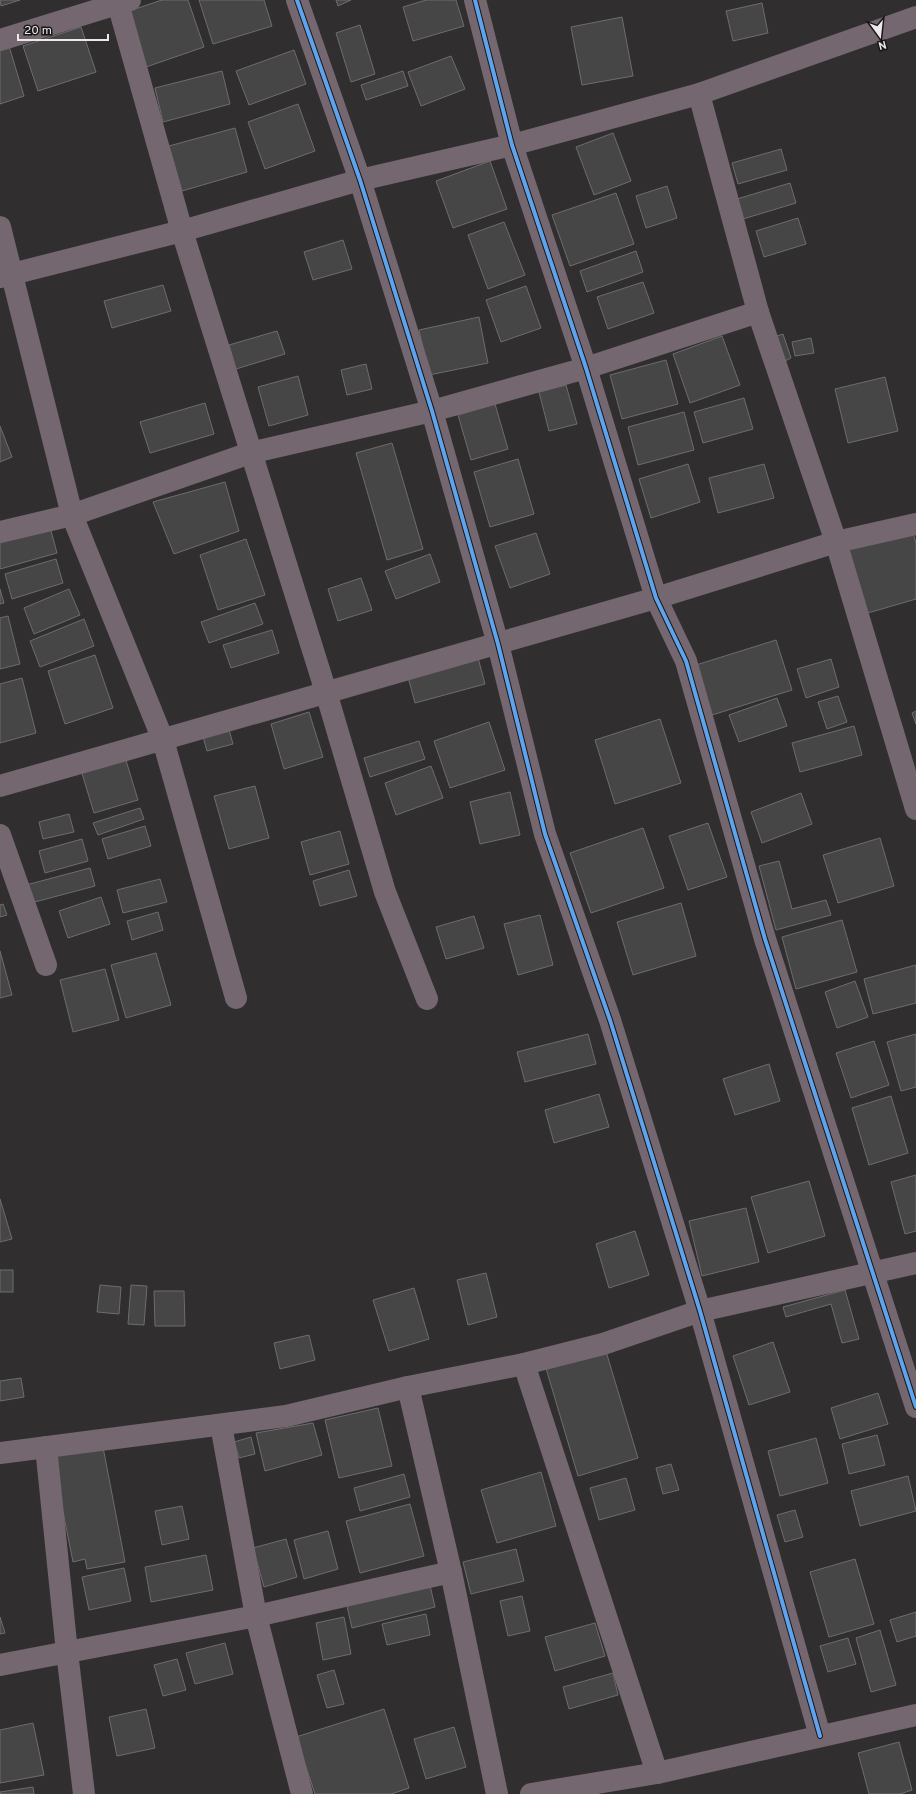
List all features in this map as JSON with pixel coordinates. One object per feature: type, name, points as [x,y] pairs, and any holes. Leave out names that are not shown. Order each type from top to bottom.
[{"type":"street","points":[[297,0],[360,180],[432,411],[498,644],[545,834],[610,1020],[700,1311],[820,1736]]},
{"type":"street","points":[[475,0],[512,145],[586,368],[656,598],[686,662],[765,939],[874,1272],[916,1407]]},
{"type":"street","points":[[0,40],[122,1],[182,231],[250,453],[326,692],[385,892],[427,1000]]},
{"type":"street","points":[[6,275],[182,231],[360,180],[512,145],[699,94],[916,17]]},
{"type":"street","points":[[699,94],[758,312],[836,542],[916,809]]},
{"type":"street","points":[[0,227],[6,275],[72,515],[163,740],[236,998]]},
{"type":"street","points":[[0,532],[72,515],[250,453],[432,411],[586,368],[758,312]]},
{"type":"street","points":[[0,786],[656,598],[836,542],[916,524]]},
{"type":"street","points":[[0,835],[46,965]]},
{"type":"street","points":[[0,1453],[286,1416],[408,1387],[524,1364],[603,1344],[700,1311],[916,1263]]},
{"type":"street","points":[[524,1364],[657,1773]]},
{"type":"street","points":[[408,1387],[451,1572],[497,1794]]},
{"type":"street","points":[[221,1425],[256,1616],[302,1794]]},
{"type":"street","points":[[46,1447],[67,1652],[84,1794]]},
{"type":"street","points":[[0,1665],[256,1616],[451,1572]]},
{"type":"street","points":[[531,1794],[657,1773],[916,1715]]},
{"type":"building","points":[[0,0],[20,0],[1,6]]},
{"type":"building","points":[[162,0],[188,0],[204,47],[146,67],[126,12]]},
{"type":"building","points":[[199,0],[264,0],[272,26],[213,44]]},
{"type":"building","points":[[336,0],[351,0],[338,6]]},
{"type":"building","points":[[426,0],[456,0],[464,26],[413,41],[403,7]]},
{"type":"building","points":[[762,3],[768,33],[733,41],[726,11]]},
{"type":"building","points":[[622,17],[633,76],[582,85],[571,27]]},
{"type":"building","points":[[360,25],[375,74],[351,82],[336,33]]},
{"type":"building","points":[[81,27],[96,72],[38,91],[23,46]]},
{"type":"building","points":[[9,46],[24,96],[0,104],[0,49]]},
{"type":"building","points":[[294,50],[306,84],[249,105],[236,71]]},
{"type":"building","points":[[451,56],[465,89],[421,106],[408,72]]},
{"type":"building","points":[[222,71],[230,104],[163,122],[155,88]]},
{"type":"building","points":[[403,71],[408,86],[366,100],[361,85]]},
{"type":"building","points":[[298,104],[315,151],[265,169],[248,122]]},
{"type":"building","points":[[235,128],[247,172],[182,191],[169,146]]},
{"type":"building","points":[[613,133],[631,181],[594,195],[576,147]]},
{"type":"building","points":[[781,149],[787,170],[738,184],[732,163]]},
{"type":"building","points":[[490,161],[507,209],[453,228],[436,181]]},
{"type":"building","points":[[790,183],[796,203],[743,219],[737,199]]},
{"type":"building","points":[[667,186],[677,218],[646,228],[636,196]]},
{"type":"building","points":[[616,193],[634,244],[570,266],[552,215]]},
{"type":"building","points":[[798,218],[806,244],[764,257],[756,231]]},
{"type":"building","points":[[504,222],[525,275],[488,289],[468,235]]},
{"type":"building","points":[[343,240],[352,269],[313,280],[304,252]]},
{"type":"building","points":[[636,251],[643,272],[587,292],[580,271]]},
{"type":"building","points":[[643,282],[654,313],[608,329],[597,297]]},
{"type":"building","points":[[163,285],[171,311],[112,328],[104,301]]},
{"type":"building","points":[[526,286],[541,328],[501,342],[486,300]]},
{"type":"building","points":[[479,317],[488,363],[429,375],[419,330]]},
{"type":"building","points":[[277,331],[285,354],[236,369],[229,345]]},
{"type":"building","points":[[783,334],[791,358],[783,362],[774,337]]},
{"type":"building","points":[[722,336],[740,385],[690,403],[673,354]]},
{"type":"building","points":[[811,338],[814,353],[795,356],[792,342]]},
{"type":"building","points":[[666,360],[678,404],[622,419],[610,375]]},
{"type":"building","points":[[366,364],[372,389],[347,395],[341,370]]},
{"type":"building","points":[[298,376],[308,415],[269,426],[258,387]]},
{"type":"building","points":[[885,377],[898,431],[848,443],[835,389]]},
{"type":"building","points":[[566,385],[577,424],[549,431],[539,392]]},
{"type":"building","points":[[744,398],[753,429],[703,443],[694,412]]},
{"type":"building","points":[[205,403],[214,434],[150,453],[140,422]]},
{"type":"building","points":[[495,404],[508,449],[471,460],[458,415]]},
{"type":"building","points":[[684,412],[694,450],[638,465],[628,427]]},
{"type":"building","points":[[0,426],[12,457],[0,462]]},
{"type":"building","points":[[392,443],[423,549],[387,560],[356,453]]},
{"type":"building","points":[[518,459],[534,514],[490,527],[474,472]]},
{"type":"building","points":[[688,464],[700,502],[651,518],[639,479]]},
{"type":"building","points":[[764,464],[774,498],[718,513],[709,478]]},
{"type":"building","points":[[225,482],[239,531],[174,554],[153,502]]},
{"type":"building","points":[[911,526],[916,543],[916,599],[861,615],[841,547]]},
{"type":"building","points":[[50,527],[57,553],[0,569],[0,541]]},
{"type":"building","points":[[536,533],[550,574],[510,588],[495,546]]},
{"type":"building","points":[[246,539],[265,595],[218,610],[200,555]]},
{"type":"building","points":[[430,554],[440,582],[396,599],[385,571]]},
{"type":"building","points":[[56,559],[63,583],[12,599],[5,574]]},
{"type":"building","points":[[361,578],[372,610],[338,621],[328,589]]},
{"type":"building","points":[[0,589],[4,603],[0,604]]},
{"type":"building","points":[[69,589],[80,615],[34,634],[24,608]]},
{"type":"building","points":[[255,603],[263,624],[209,643],[201,622]]},
{"type":"building","points":[[8,616],[20,664],[0,669],[0,618]]},
{"type":"building","points":[[84,619],[94,646],[40,667],[30,641]]},
{"type":"building","points":[[272,630],[279,653],[231,668],[223,645]]},
{"type":"building","points":[[776,640],[792,690],[712,715],[696,665]]},
{"type":"building","points":[[477,654],[485,684],[415,703],[407,673]]},
{"type":"building","points":[[95,655],[113,708],[65,724],[48,671]]},
{"type":"building","points":[[831,659],[839,687],[806,698],[797,669]]},
{"type":"building","points":[[22,678],[36,733],[0,743],[0,684]]},
{"type":"building","points":[[838,696],[847,722],[827,729],[818,702]]},
{"type":"building","points":[[777,698],[787,726],[739,742],[729,715]]},
{"type":"building","points":[[916,711],[916,724],[912,713]]},
{"type":"building","points":[[309,712],[323,757],[284,769],[271,724]]},
{"type":"building","points":[[660,719],[681,783],[615,804],[595,740]]},
{"type":"building","points":[[489,722],[505,770],[450,788],[434,741]]},
{"type":"building","points":[[228,726],[233,744],[207,751],[202,733]]},
{"type":"building","points":[[854,726],[862,755],[800,772],[792,743]]},
{"type":"building","points":[[419,741],[425,759],[370,777],[364,758]]},
{"type":"building","points":[[125,757],[138,800],[94,813],[81,770]]},
{"type":"building","points":[[431,766],[443,798],[396,815],[385,783]]},
{"type":"building","points":[[255,786],[269,838],[229,849],[214,796]]},
{"type":"building","points":[[510,792],[520,835],[480,844],[470,802]]},
{"type":"building","points":[[801,793],[812,824],[762,843],[751,812]]},
{"type":"building","points":[[140,808],[144,819],[98,835],[93,823]]},
{"type":"building","points":[[69,814],[74,832],[43,839],[39,822]]},
{"type":"building","points":[[708,823],[727,877],[688,890],[669,836]]},
{"type":"building","points":[[145,826],[151,846],[108,859],[102,839]]},
{"type":"building","points":[[643,828],[664,888],[591,913],[570,853]]},
{"type":"building","points":[[340,831],[349,864],[310,875],[301,842]]},
{"type":"building","points":[[880,838],[894,886],[838,903],[823,855]]},
{"type":"building","points":[[82,839],[88,861],[45,873],[39,851]]},
{"type":"building","points":[[779,861],[792,909],[826,900],[831,915],[776,930],[759,866]]},
{"type":"building","points":[[90,868],[95,886],[31,903],[26,885]]},
{"type":"building","points":[[349,870],[357,896],[320,906],[313,881]]},
{"type":"building","points":[[160,879],[167,902],[123,913],[117,890]]},
{"type":"building","points":[[101,897],[110,924],[68,938],[59,911]]},
{"type":"building","points":[[681,903],[696,956],[633,975],[617,922]]},
{"type":"building","points":[[3,904],[7,915],[0,917],[0,905]]},
{"type":"building","points":[[158,912],[163,930],[132,940],[127,921]]},
{"type":"building","points":[[540,915],[553,965],[518,975],[504,924]]},
{"type":"building","points":[[474,916],[484,948],[446,959],[436,927]]},
{"type":"building","points":[[842,920],[857,972],[796,989],[782,937]]},
{"type":"building","points":[[0,951],[12,995],[0,998]]},
{"type":"building","points":[[156,953],[171,1005],[126,1018],[111,965]]},
{"type":"building","points":[[916,965],[916,1003],[873,1014],[864,979]]},
{"type":"building","points":[[105,969],[119,1020],[73,1032],[60,980]]},
{"type":"building","points":[[855,981],[868,1017],[837,1028],[825,992]]},
{"type":"building","points":[[588,1034],[596,1064],[525,1082],[517,1052]]},
{"type":"building","points":[[916,1034],[916,1087],[901,1091],[887,1042]]},
{"type":"building","points":[[874,1041],[889,1085],[851,1098],[836,1053]]},
{"type":"building","points":[[769,1064],[780,1101],[735,1115],[723,1079]]},
{"type":"building","points":[[599,1094],[609,1127],[554,1143],[545,1110]]},
{"type":"building","points":[[891,1096],[908,1153],[869,1165],[852,1108]]},
{"type":"building","points":[[916,1175],[916,1231],[905,1234],[891,1182]]},
{"type":"building","points":[[809,1181],[825,1236],[768,1253],[751,1197]]},
{"type":"building","points":[[0,1199],[12,1239],[0,1242]]},
{"type":"building","points":[[746,1208],[759,1262],[702,1276],[689,1221]]},
{"type":"building","points":[[635,1231],[649,1275],[609,1288],[596,1244]]},
{"type":"building","points":[[0,1270],[13,1270],[13,1292],[0,1292]]},
{"type":"building","points":[[486,1273],[497,1317],[468,1325],[457,1280]]},
{"type":"building","points":[[100,1285],[121,1287],[119,1314],[97,1312]]},
{"type":"building","points":[[131,1285],[147,1286],[144,1325],[128,1324]]},
{"type":"building","points":[[414,1288],[429,1339],[389,1351],[373,1300]]},
{"type":"building","points":[[845,1290],[859,1339],[842,1343],[831,1304],[786,1317],[783,1307]]},
{"type":"building","points":[[154,1291],[184,1291],[185,1326],[155,1326]]},
{"type":"building","points":[[309,1335],[315,1360],[280,1369],[274,1343]]},
{"type":"building","points":[[773,1342],[790,1392],[749,1405],[733,1356]]},
{"type":"building","points":[[605,1348],[638,1458],[578,1476],[545,1365]]},
{"type":"building","points":[[21,1378],[24,1397],[0,1401],[0,1381]]},
{"type":"building","points":[[878,1393],[888,1424],[840,1439],[831,1408]]},
{"type":"building","points":[[378,1408],[392,1466],[339,1478],[325,1420]]},
{"type":"building","points":[[313,1423],[322,1455],[265,1471],[256,1433]]},
{"type":"building","points":[[877,1435],[885,1465],[849,1474],[842,1444]]},
{"type":"building","points":[[251,1437],[255,1454],[239,1458],[234,1442]]},
{"type":"building","points":[[816,1438],[828,1483],[780,1496],[768,1451]]},
{"type":"building","points":[[103,1447],[125,1562],[87,1569],[85,1559],[73,1562],[52,1456]]},
{"type":"building","points":[[671,1464],[679,1490],[663,1494],[656,1468]]},
{"type":"building","points":[[541,1472],[556,1526],[497,1543],[481,1490]]},
{"type":"building","points":[[404,1474],[410,1497],[360,1511],[354,1488]]},
{"type":"building","points":[[908,1476],[916,1511],[860,1526],[851,1491]]},
{"type":"building","points":[[626,1478],[635,1510],[599,1520],[590,1488]]},
{"type":"building","points":[[410,1504],[424,1556],[360,1573],[346,1521]]},
{"type":"building","points":[[182,1506],[189,1539],[162,1545],[155,1511]]},
{"type":"building","points":[[795,1510],[803,1537],[785,1542],[777,1515]]},
{"type":"building","points":[[328,1531],[338,1569],[304,1579],[294,1540]]},
{"type":"building","points":[[286,1539],[297,1577],[264,1587],[253,1548]]},
{"type":"building","points":[[516,1549],[524,1581],[471,1594],[463,1562]]},
{"type":"building","points":[[206,1555],[213,1590],[151,1602],[145,1567]]},
{"type":"building","points":[[855,1559],[874,1624],[829,1637],[810,1572]]},
{"type":"building","points":[[124,1568],[131,1601],[89,1610],[82,1577]]},
{"type":"building","points":[[429,1581],[435,1607],[352,1628],[346,1602]]},
{"type":"building","points":[[522,1596],[530,1631],[508,1636],[500,1601]]},
{"type":"building","points":[[916,1612],[916,1636],[897,1642],[890,1620]]},
{"type":"building","points":[[426,1614],[430,1635],[387,1645],[382,1624]]},
{"type":"building","points":[[0,1617],[5,1633],[0,1634]]},
{"type":"building","points":[[344,1617],[351,1654],[323,1660],[316,1623]]},
{"type":"building","points":[[595,1623],[605,1656],[555,1671],[545,1637]]},
{"type":"building","points":[[880,1630],[896,1685],[871,1692],[856,1638]]},
{"type":"building","points":[[848,1638],[856,1664],[828,1672],[820,1646]]},
{"type":"building","points":[[225,1643],[233,1674],[195,1684],[186,1653]]},
{"type":"building","points":[[177,1659],[186,1690],[163,1696],[154,1665]]},
{"type":"building","points":[[334,1670],[344,1704],[327,1708],[317,1675]]},
{"type":"building","points":[[613,1673],[618,1695],[569,1709],[563,1687]]},
{"type":"building","points":[[146,1709],[155,1748],[117,1756],[109,1717]]},
{"type":"building","points":[[384,1709],[409,1788],[391,1794],[315,1794],[296,1737]]},
{"type":"building","points":[[33,1723],[44,1775],[0,1783],[0,1730]]},
{"type":"building","points":[[454,1727],[466,1767],[426,1779],[414,1739]]},
{"type":"building","points":[[899,1742],[912,1790],[900,1794],[869,1794],[858,1753]]},
{"type":"building","points":[[33,1787],[34,1794],[0,1794],[0,1792]]},
{"type":"cycle path","points":[[297,0],[360,180],[432,411],[498,644],[545,834],[610,1020],[700,1311],[820,1736]]},
{"type":"cycle path","points":[[475,0],[512,145],[586,368],[656,598],[686,661],[765,939],[916,1407]]}]
